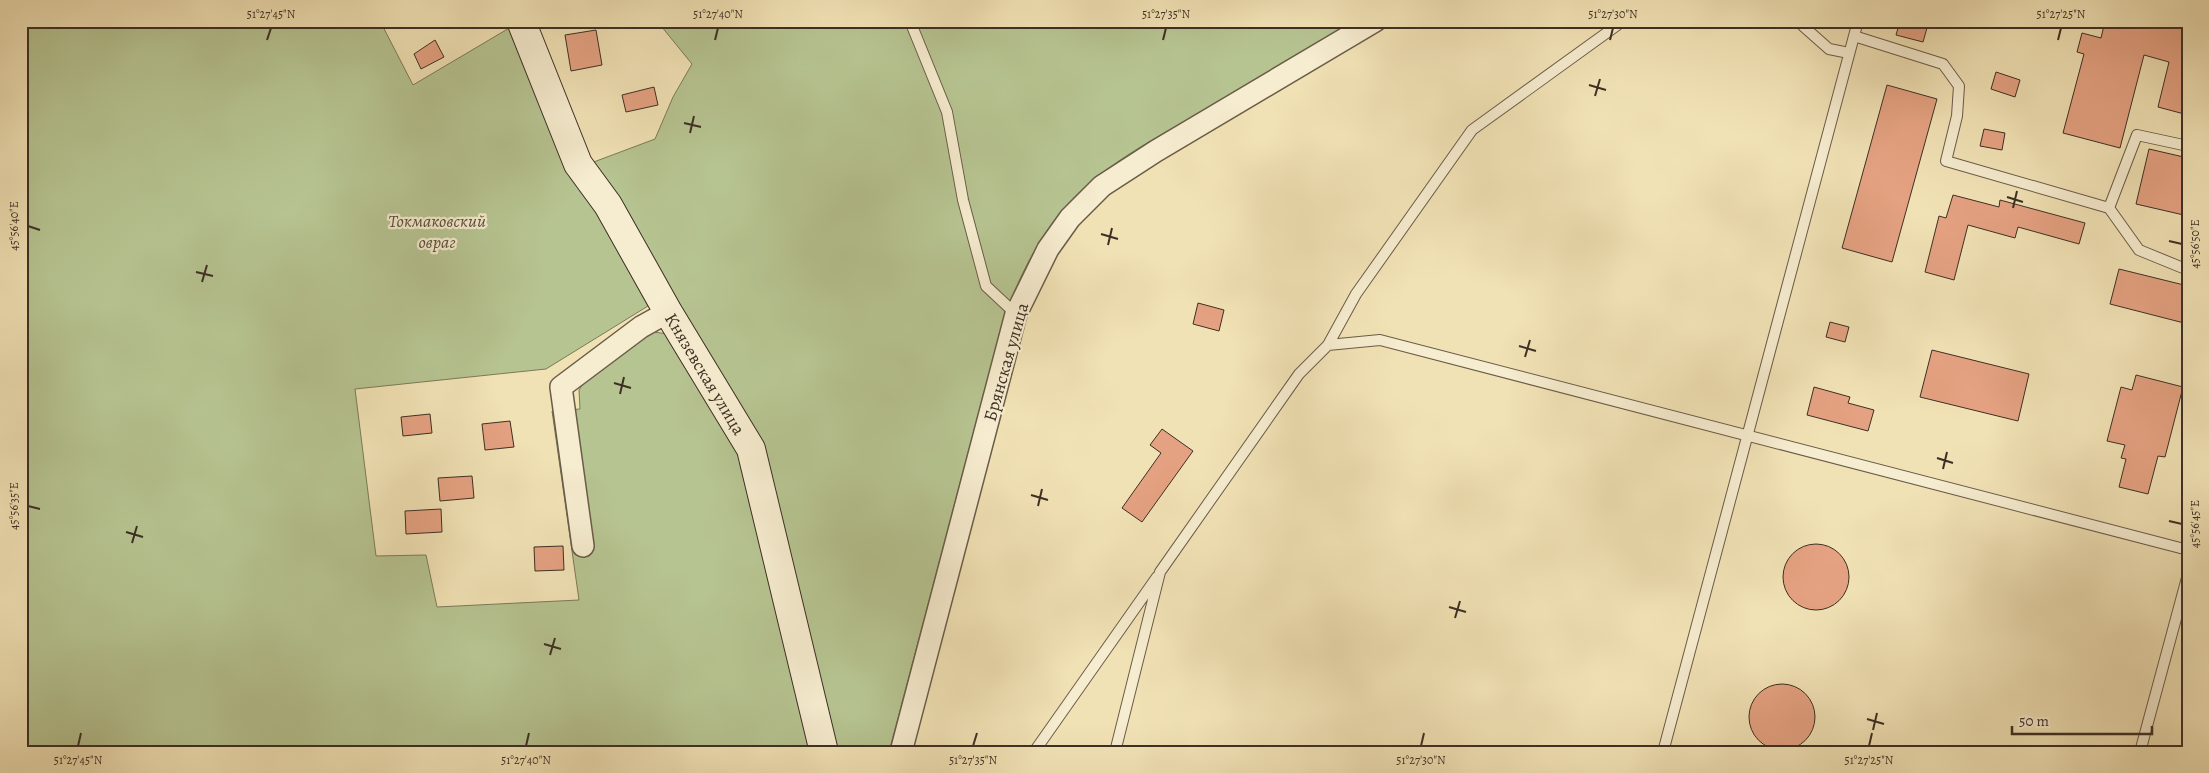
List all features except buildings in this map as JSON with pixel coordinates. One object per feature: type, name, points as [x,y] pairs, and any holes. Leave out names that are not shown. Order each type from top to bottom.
[{"type":"street","name":"Князевская улица","points":[[521,21],[578,164],[608,205],[668,312],[751,449],[824,752]]},
{"type":"street","name":"Брянская улица","points":[[901,752],[1016,314],[1048,249],[1070,218],[1102,186],[1156,151],[1375,21]]},
{"type":"street","points":[[583,546],[561,387],[641,327],[668,312]]},
{"type":"lane","points":[[910,21],[947,112],[963,200],[986,286],[1016,314]]},
{"type":"lane","points":[[1034,752],[1299,374],[1328,346],[1356,294],[1472,130],[1623,21]]},
{"type":"lane","points":[[1804,21],[1803,26],[1829,49],[1849,52]]},
{"type":"lane","points":[[1664,752],[1858,21]]},
{"type":"lane","points":[[1854,36],[1942,64],[1959,86],[1957,116],[1946,161],[2109,208],[2139,250],[2188,270]]},
{"type":"lane","points":[[2109,208],[2137,135],[2188,146]]},
{"type":"lane","points":[[1328,346],[1380,340],[2188,550]]},
{"type":"lane","points":[[1115,752],[1160,572]]},
{"type":"lane","points":[[2140,752],[2188,574]]},
{"type":"green space","name":"Токмаковский овраг","points":[[21,21],[380,21],[413,85],[511,27],[573,168],[648,306],[546,369],[355,389],[376,556],[426,555],[437,607],[579,600],[552,411],[580,409],[579,390],[587,377],[654,332],[668,334],[742,453],[813,752],[444,752],[435,749],[434,752],[21,752]]},
{"type":"green space","points":[[657,21],[1356,21],[1126,156],[1075,196],[1051,225],[1034,251],[1020,278],[1003,321],[889,752],[833,752],[759,445],[591,163],[655,139],[673,97],[692,64]]}]
